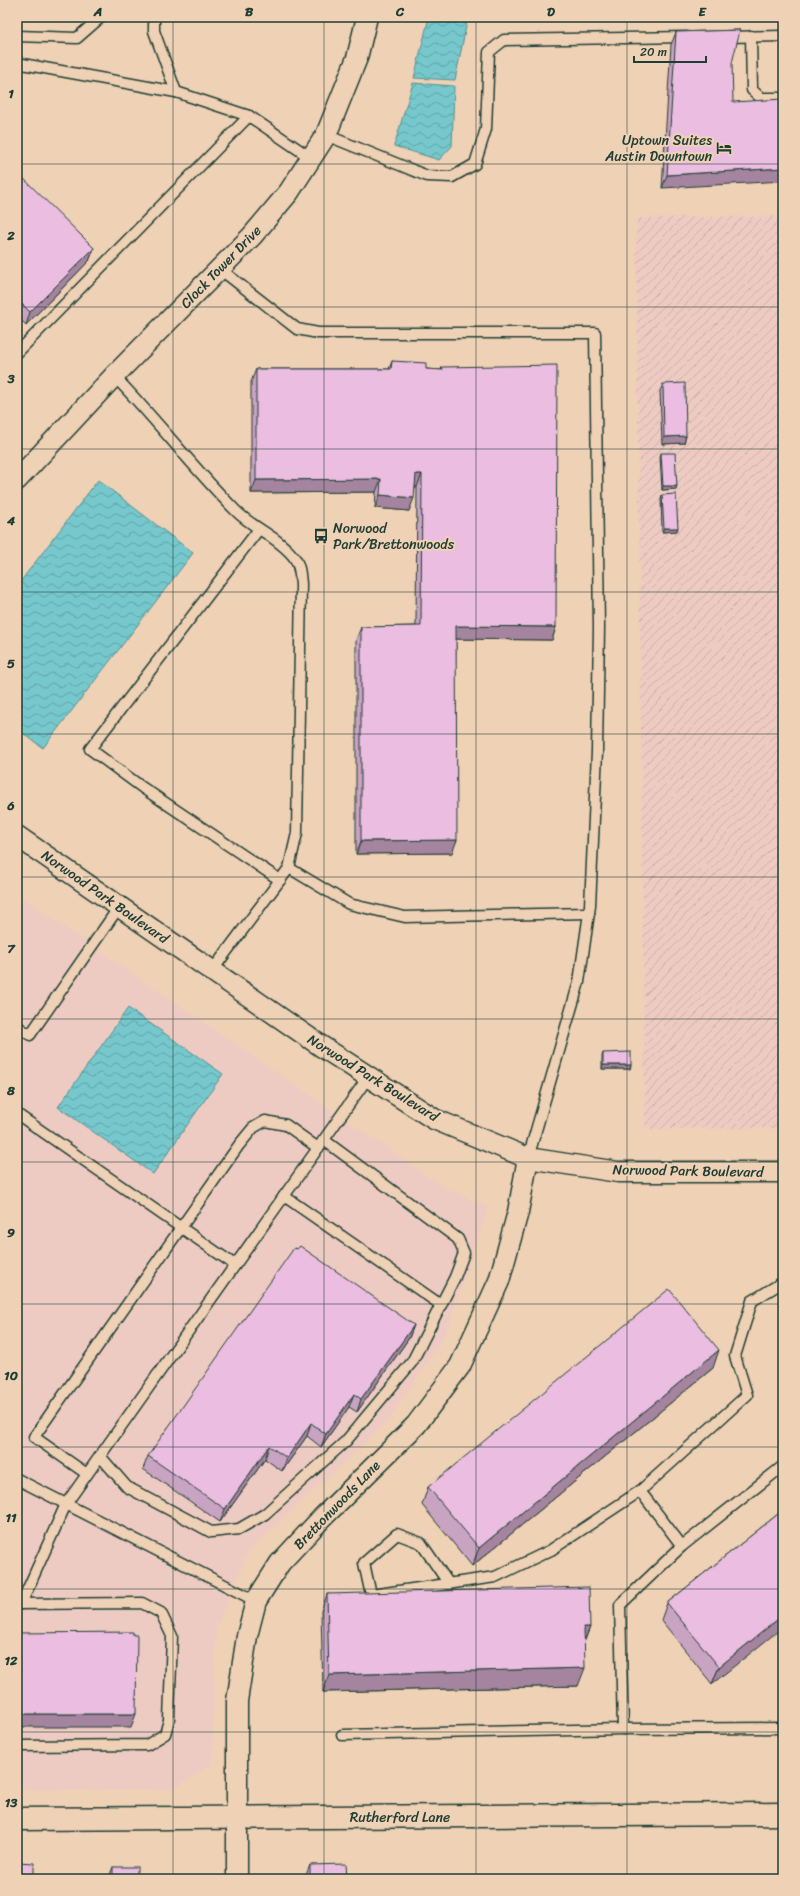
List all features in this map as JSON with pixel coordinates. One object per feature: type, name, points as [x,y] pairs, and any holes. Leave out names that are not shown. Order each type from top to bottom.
[{"type":"street","name":"Clock Tower Drive","points":[[17,480],[114,376],[252,236],[289,192],[326,136],[357,58],[367,17]]},
{"type":"street","name":"Norwood Park Boulevard","points":[[17,836],[321,1046],[434,1118],[528,1158],[618,1172],[783,1172]]},
{"type":"street","name":"Brettonwoods Lane","points":[[237,1879],[237,1701],[247,1636],[256,1601],[280,1562],[416,1425],[460,1366],[499,1281],[518,1212],[528,1158]]},
{"type":"street","name":"Rutherford Lane","points":[[17,1819],[783,1814]]},
{"type":"lane","points":[[17,36],[77,38],[101,17]]},
{"type":"lane","points":[[154,17],[154,31],[176,92]]},
{"type":"lane","points":[[751,36],[752,90],[761,98],[783,98]]},
{"type":"lane","points":[[711,37],[783,36]]},
{"type":"lane","points":[[326,136],[427,176],[452,177],[475,164],[486,128],[489,52],[504,40],[695,37]]},
{"type":"lane","points":[[17,63],[176,92],[249,116],[311,158]]},
{"type":"lane","points":[[17,353],[249,116]]},
{"type":"lane","points":[[220,269],[297,329],[318,333],[595,332],[599,626],[597,752],[589,912],[579,982],[528,1158]]},
{"type":"lane","points":[[114,376],[144,407],[237,513],[286,547],[294,557],[299,567],[301,584],[297,833],[289,868],[212,971]]},
{"type":"lane","points":[[259,528],[90,749],[143,788],[280,880]]},
{"type":"lane","points":[[289,868],[349,904],[405,917],[589,912]]},
{"type":"lane","points":[[17,1026],[30,1035],[119,907]]},
{"type":"lane","points":[[17,1746],[147,1744],[165,1734],[170,1720],[172,1636],[161,1613],[142,1603],[19,1604],[66,1504],[369,1076]]},
{"type":"lane","points":[[17,1114],[235,1265]]},
{"type":"lane","points":[[87,1474],[34,1437],[239,1145],[253,1128],[265,1121],[286,1125],[321,1144],[458,1239],[464,1253],[455,1277],[412,1362],[346,1441],[265,1514],[239,1529],[211,1532],[127,1487],[100,1456]]},
{"type":"lane","points":[[284,1196],[441,1305]]},
{"type":"lane","points":[[449,1584],[421,1543],[397,1534],[364,1563],[371,1595],[449,1584],[495,1577],[551,1550],[640,1491],[747,1395],[735,1356],[752,1301],[783,1282]]},
{"type":"lane","points":[[623,1729],[620,1606],[682,1546],[783,1466]]},
{"type":"lane","points":[[17,1479],[256,1601]]},
{"type":"lane","points":[[640,1491],[682,1546]]},
{"type":"lane","points":[[342,1734],[783,1728]]},
{"type":"shaded area","points":[[783,216],[783,1128],[645,1129],[636,218]]},
{"type":"shaded area","points":[[17,894],[441,1185],[488,1208],[445,1335],[388,1421],[248,1552],[216,1628],[212,1764],[172,1790],[17,1790]]},
{"type":"water","points":[[429,17],[468,17],[455,80],[414,78]]},
{"type":"water","points":[[413,83],[454,86],[452,146],[439,160],[394,146]]},
{"type":"water","points":[[98,480],[193,553],[43,748],[17,729],[17,586]]},
{"type":"water","points":[[128,1008],[223,1074],[153,1174],[58,1107]]},
{"type":"building","name":"Uptown Suites Austin Downtown","points":[[740,30],[732,63],[733,102],[783,99],[783,168],[667,175],[676,32]]},
{"type":"building","points":[[18,173],[94,248],[30,312],[17,299]]},
{"type":"building","points":[[392,361],[426,363],[426,369],[443,370],[442,367],[557,365],[556,627],[456,626],[457,840],[361,841],[361,627],[421,626],[422,474],[416,474],[414,498],[380,495],[381,479],[256,480],[256,369],[391,369]]},
{"type":"building","points":[[685,383],[686,436],[664,437],[663,384]]},
{"type":"building","points":[[661,453],[675,453],[677,486],[663,486]]},
{"type":"building","points":[[676,494],[678,528],[664,528],[662,495]]},
{"type":"building","points":[[631,1052],[631,1065],[603,1065],[603,1053]]},
{"type":"building","points":[[300,1246],[414,1325],[361,1399],[354,1394],[326,1434],[311,1423],[287,1458],[269,1446],[225,1509],[148,1456],[294,1248],[297,1249]]},
{"type":"building","points":[[669,1289],[719,1350],[479,1548],[428,1487]]},
{"type":"building","points":[[783,1510],[783,1615],[719,1667],[667,1603]]},
{"type":"building","points":[[589,1587],[590,1627],[584,1627],[585,1668],[329,1675],[327,1594]]},
{"type":"building","points":[[133,1632],[133,1635],[137,1635],[136,1714],[17,1714],[17,1633]]},
{"type":"building","points":[[17,1862],[34,1863],[34,1879],[18,1879]]},
{"type":"building","points":[[346,1864],[347,1879],[310,1879],[310,1865]]},
{"type":"building","points":[[113,1867],[137,1867],[137,1879],[113,1879]]},
{"type":"place","name":"Uptown Suites Austin Downtown","points":[[724,148]]},
{"type":"place","name":"Norwood Park/Brettonwoods","points":[[321,536]]}]
